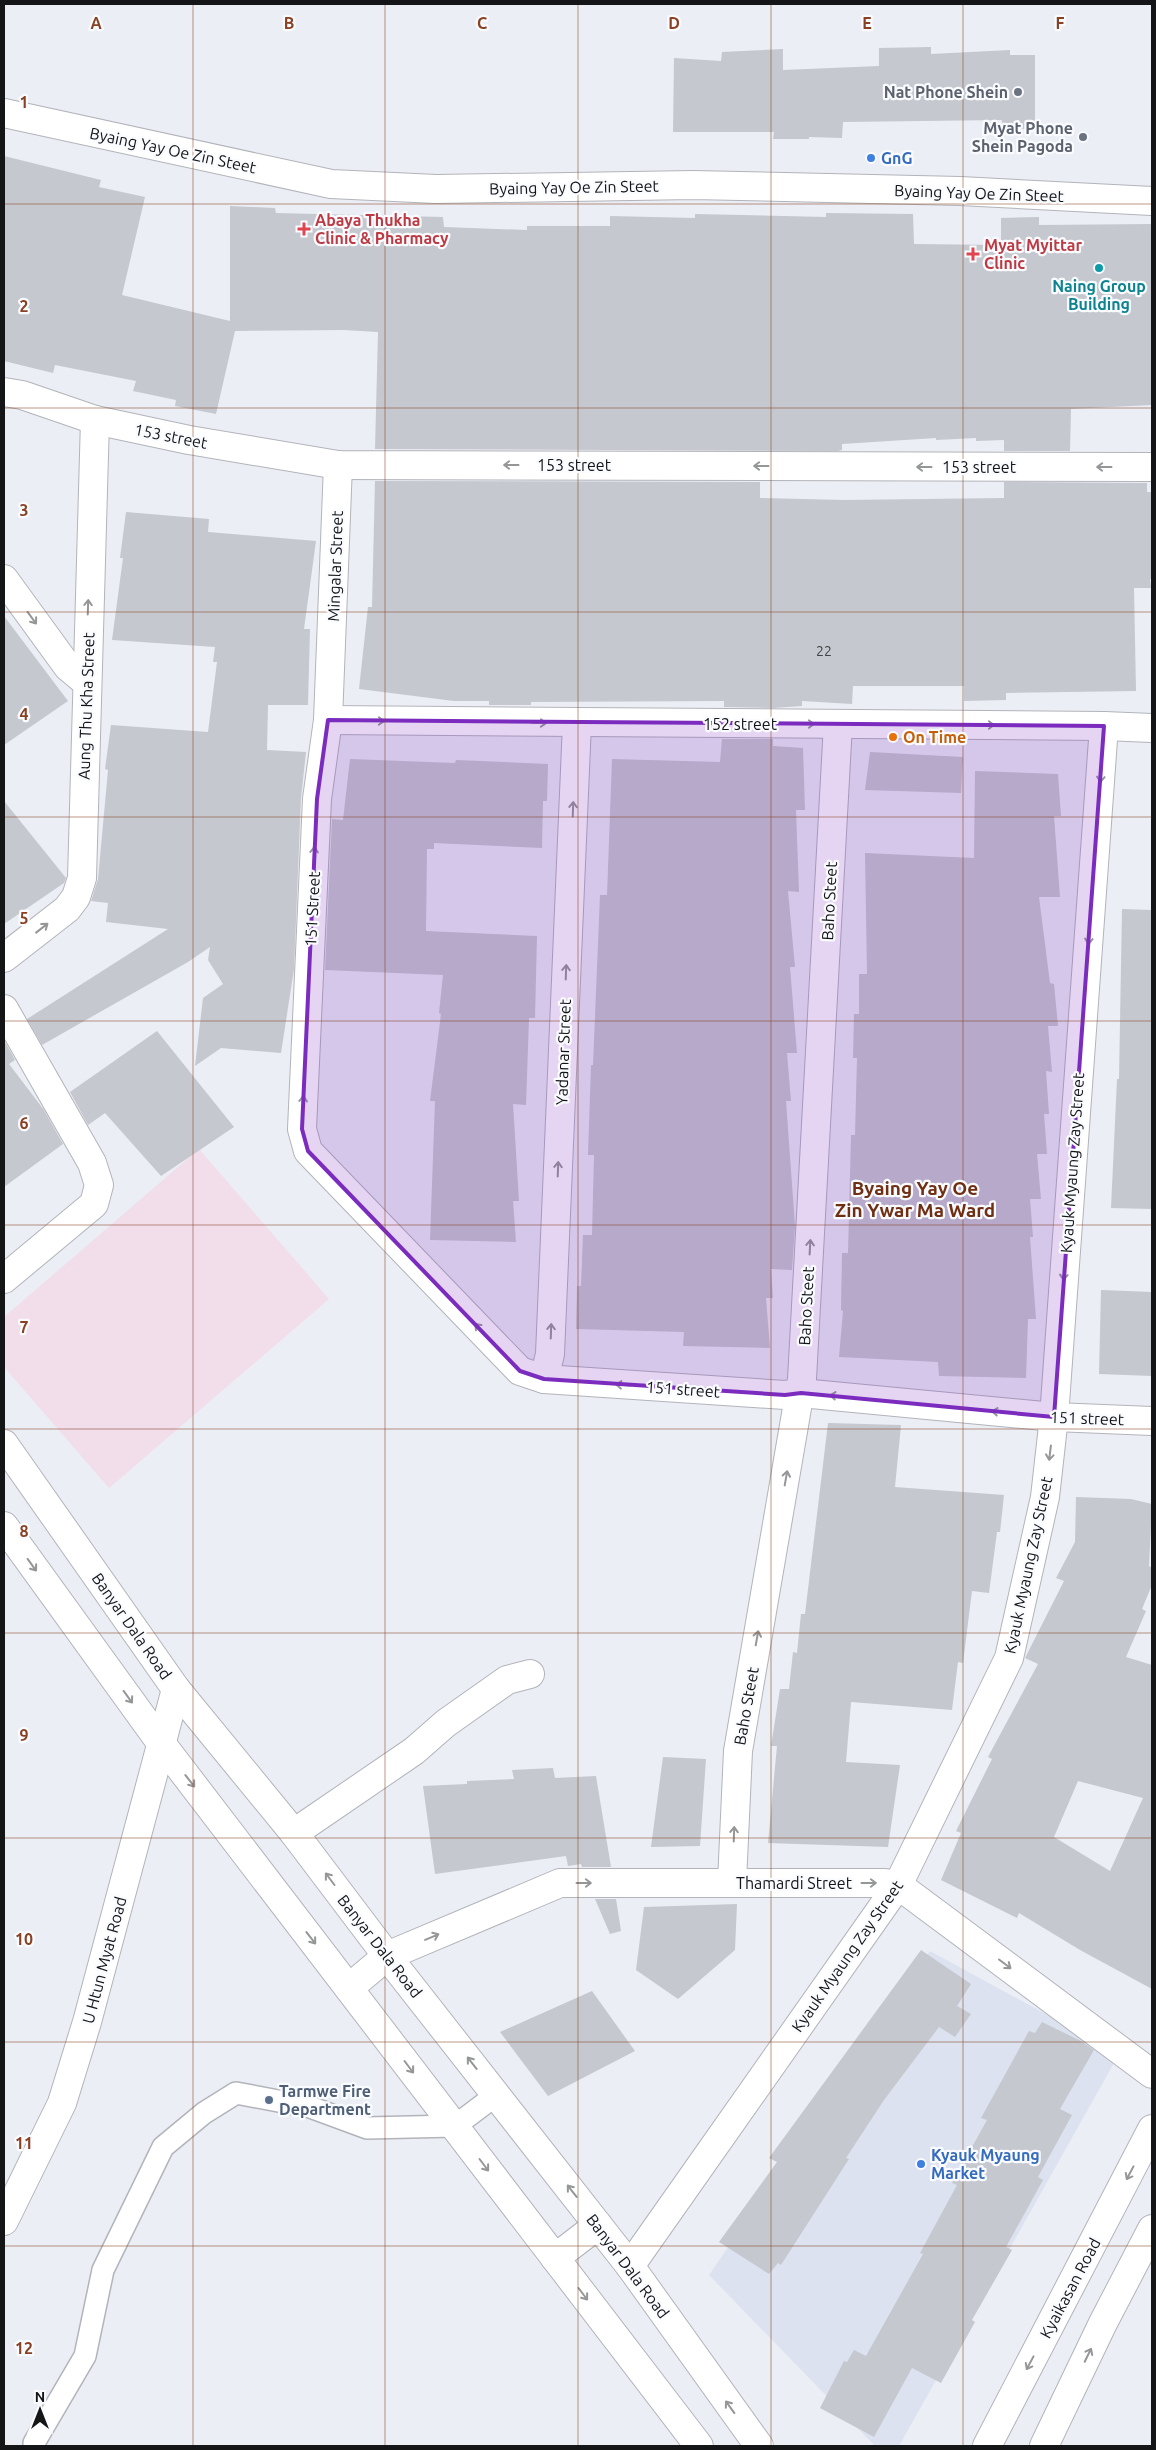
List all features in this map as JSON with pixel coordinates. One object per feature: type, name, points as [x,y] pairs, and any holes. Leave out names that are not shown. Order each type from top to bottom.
[{"type":"street","name":"Byaing Yay Oe Zin Steet","points":[[4,113],[332,184],[436,189],[693,185],[911,190],[1152,201]]},
{"type":"street","name":"153 street","points":[[4,392],[22,395],[95,420],[189,440],[338,465],[1152,467]]},
{"type":"street","name":"Aung Thu Kha Street","points":[[4,958],[67,910],[76,897],[82,878],[86,682],[95,420]]},
{"type":"street","name":"Mingalar Street","points":[[330,667],[338,465]]},
{"type":"street","points":[[4,579],[68,667],[86,682]]},
{"type":"street","name":"151 Street","points":[[308,1151],[302,1129],[314,848],[317,799],[328,720],[330,667]]},
{"type":"street","name":"152 street","points":[[328,720],[577,724],[838,724],[1152,728]]},
{"type":"street","name":"Yadanar Street","points":[[544,1379],[550,1354],[577,724]]},
{"type":"street","name":"Baho Steet","points":[[732,1882],[738,1751],[800,1393],[838,724]]},
{"type":"street","name":"Kyauk Myaung Zay Street","points":[[630,2266],[898,1885],[1009,1658],[1044,1498],[1054,1417],[1104,726]]},
{"type":"street","points":[[4,1009],[92,1163],[99,1185],[94,1204],[4,1279]]},
{"type":"street","name":"151 street","points":[[308,1151],[520,1371],[544,1379],[785,1395],[800,1393],[1054,1417],[1152,1421]]},
{"type":"street","name":"Banyar Dala Road","points":[[4,1444],[176,1689],[294,1833],[630,2266],[759,2446]]},
{"type":"street","points":[[4,1526],[160,1743],[699,2446]]},
{"type":"street","points":[[294,1833],[414,1751],[446,1723],[507,1680],[530,1674]]},
{"type":"street","name":"U Htun Myat Road","points":[[4,2221],[62,2103],[88,2022],[160,1743],[176,1689]]},
{"type":"street","name":"Thamardi Street","points":[[348,1988],[388,1956],[560,1883],[732,1882],[898,1885]]},
{"type":"street","points":[[898,1885],[1152,2074]]},
{"type":"street","name":"Kyaikasan Road","points":[[987,2446],[1152,2130]]},
{"type":"street","points":[[555,2258],[598,2225]]},
{"type":"street","points":[[1044,2446],[1152,2229]]},
{"type":"lane","points":[[34,2443],[85,2356],[103,2270],[164,2147],[204,2113],[236,2093],[310,2108],[367,2128],[455,2126],[496,2095]]},
{"type":"highlighted area","points":[[328,720],[1104,726],[1054,1417],[801,1393],[785,1395],[544,1379],[520,1371],[308,1151],[302,1129],[317,799]]},
{"type":"shaded area","points":[[199,1149],[329,1299],[109,1488],[4,1367],[4,1317]]},
{"type":"shaded area","name":"Kyauk Myaung Market","points":[[930,1951],[1119,2054],[899,2446],[875,2446],[709,2275]]},
{"type":"building","points":[[931,47],[931,54],[1010,50],[1010,55],[1035,55],[1035,129],[1002,129],[1002,120],[843,122],[842,138],[773,139],[774,132],[673,132],[674,58],[721,61],[722,52],[783,49],[783,70],[879,66],[879,48]]},
{"type":"building","points":[[4,156],[101,180],[99,187],[145,197],[122,295],[230,321],[230,206],[275,208],[276,213],[443,217],[444,227],[527,230],[527,226],[610,226],[610,216],[695,218],[695,214],[826,217],[826,213],[913,214],[914,244],[1001,245],[1001,218],[1039,217],[1039,225],[1152,224],[1152,405],[1071,409],[1070,451],[1004,451],[1004,440],[976,441],[976,438],[936,440],[936,438],[842,444],[842,450],[838,451],[375,449],[378,332],[344,330],[235,331],[216,414],[175,406],[176,400],[133,391],[136,381],[55,365],[53,373],[4,361]]},
{"type":"building","points":[[375,481],[760,482],[760,498],[844,500],[1004,498],[1004,482],[1147,483],[1147,492],[1152,492],[1152,579],[1150,579],[1151,588],[1134,588],[1136,691],[1006,693],[1006,700],[964,701],[964,686],[853,686],[852,704],[802,701],[802,706],[773,708],[724,707],[724,701],[531,702],[531,705],[489,705],[489,701],[454,701],[359,689],[368,607],[372,607]]},
{"type":"building","points":[[126,512],[209,519],[208,532],[316,541],[304,629],[310,629],[308,705],[268,705],[267,750],[306,752],[301,798],[294,969],[281,1053],[221,1048],[195,1066],[203,998],[223,984],[208,960],[210,947],[188,962],[42,1045],[27,1019],[168,929],[106,922],[108,903],[91,901],[98,879],[108,770],[105,769],[111,725],[208,732],[217,662],[213,662],[215,647],[112,640],[123,558],[120,558]]},
{"type":"building","points":[[4,616],[68,701],[4,745]]},
{"type":"building","points":[[722,739],[773,739],[773,746],[803,748],[805,810],[796,810],[799,892],[788,891],[795,967],[790,967],[797,1053],[787,1053],[791,1101],[786,1101],[795,1226],[792,1270],[771,1269],[773,1298],[766,1298],[770,1348],[683,1346],[684,1332],[576,1329],[577,1286],[581,1286],[583,1235],[592,1235],[594,1155],[588,1155],[591,1065],[593,1065],[600,895],[607,895],[612,759],[720,762]]},
{"type":"building","points":[[870,752],[963,757],[961,793],[865,790]]},
{"type":"building","points":[[350,759],[455,763],[456,760],[548,764],[547,801],[543,801],[542,848],[434,843],[434,849],[427,849],[426,931],[537,936],[535,1018],[529,1018],[526,1105],[513,1104],[519,1201],[513,1201],[516,1242],[430,1240],[435,1101],[430,1101],[441,1014],[439,1013],[443,975],[325,970],[332,819],[343,820]]},
{"type":"building","points":[[975,771],[1058,774],[1061,816],[1054,816],[1060,897],[1039,897],[1050,983],[1054,984],[1058,1026],[1048,1026],[1052,1072],[1046,1071],[1049,1114],[1044,1114],[1047,1154],[1037,1154],[1041,1199],[1030,1199],[1033,1237],[1030,1237],[1036,1319],[1028,1319],[1026,1378],[939,1376],[938,1362],[839,1357],[843,1311],[841,1310],[842,1253],[848,1253],[851,1135],[855,1135],[857,1058],[853,1058],[854,1014],[859,1014],[859,974],[867,974],[865,853],[974,858]]},
{"type":"building","points":[[4,801],[66,878],[64,883],[4,924]]},
{"type":"building","points":[[1122,909],[1152,910],[1152,1209],[1111,1208],[1117,1079],[1119,1079]]},
{"type":"building","points":[[157,1031],[234,1127],[161,1176],[105,1113],[88,1125],[70,1092]]},
{"type":"building","points":[[4,1040],[15,1060],[9,1064],[44,1110],[63,1144],[4,1187]]},
{"type":"building","points":[[1101,1290],[1152,1292],[1152,1376],[1099,1374]]},
{"type":"building","points":[[828,1423],[901,1425],[895,1487],[1004,1495],[1000,1532],[997,1532],[989,1593],[972,1591],[963,1663],[958,1662],[952,1710],[851,1702],[846,1762],[900,1765],[888,1847],[768,1843],[777,1746],[771,1746],[780,1689],[789,1689],[793,1652],[797,1653],[801,1614],[805,1614]]},
{"type":"building","points":[[1076,1497],[1131,1499],[1152,1504],[1149,1566],[1152,1568],[1152,1585],[1142,1609],[1146,1611],[1126,1657],[1152,1665],[1152,1989],[1080,1950],[1019,1913],[1017,1918],[941,1880],[961,1833],[956,1831],[992,1759],[988,1757],[1038,1664],[1025,1658],[1064,1581],[1056,1578],[1075,1542]],"holes":[[[1078,1781],[1143,1798],[1110,1871],[1054,1837]]]},
{"type":"building","points":[[663,1757],[706,1759],[700,1846],[651,1847]]},
{"type":"building","points":[[553,1768],[555,1778],[596,1776],[611,1867],[582,1867],[581,1864],[568,1866],[566,1856],[435,1874],[423,1786],[467,1784],[467,1781],[514,1779],[512,1770]]},
{"type":"building","points":[[595,1899],[616,1899],[621,1931],[610,1934]]},
{"type":"building","points":[[737,1904],[735,1950],[678,1999],[636,1970],[644,1907]]},
{"type":"building","points":[[921,1950],[971,1984],[957,2006],[971,2014],[955,2037],[939,2027],[884,2100],[846,2158],[849,2159],[781,2265],[778,2263],[769,2274],[719,2242],[777,2162],[769,2158]]},
{"type":"building","points":[[592,1991],[635,2051],[548,2096],[500,2032]]},
{"type":"building","points":[[1042,2022],[1081,2041],[1094,2050],[1060,2109],[1072,2115],[1038,2177],[1043,2180],[1006,2247],[1012,2250],[972,2320],[975,2322],[941,2383],[912,2368],[874,2437],[820,2408],[844,2361],[847,2362],[854,2350],[866,2356],[923,2254],[920,2253],[957,2185],[952,2183],[987,2120],[981,2118],[1029,2031],[1035,2033]]},
{"type":"place","name":"Nat Phone Shein","points":[[1018,92]]},
{"type":"place","name":"Myat Phone Shein Pagoda","points":[[1083,137]]},
{"type":"place","name":"GnG","points":[[871,158]]},
{"type":"place","name":"Abaya Thukha Clinic & Pharmacy","points":[[304,229]]},
{"type":"place","name":"Myat Myittar Clinic","points":[[973,254]]},
{"type":"place","name":"Naing Group Building","points":[[1099,268]]},
{"type":"place","name":"On Time","points":[[893,737]]},
{"type":"place","name":"Tarmwe Fire Department","points":[[269,2100]]},
{"type":"place","name":"Kyauk Myaung Market","points":[[921,2164]]},
{"type":"district","name":"Byaing Yay Oe Zin Ywar Ma Ward","points":[[915,1199]]}]
